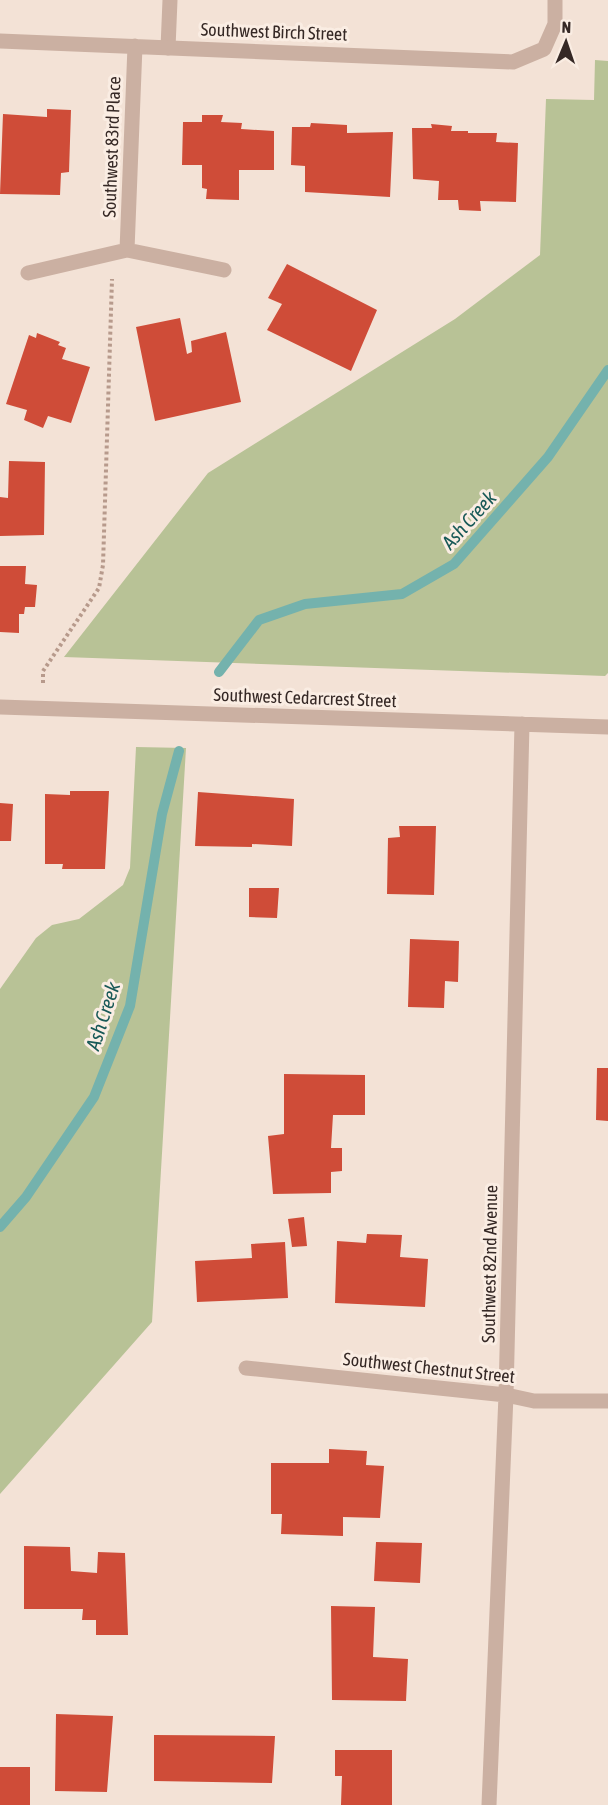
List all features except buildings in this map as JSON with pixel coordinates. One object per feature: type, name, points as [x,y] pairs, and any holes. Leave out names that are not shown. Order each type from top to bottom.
[{"type":"street","points":[[168,48],[170,0]]},
{"type":"street","name":"Southwest Birch Street","points":[[0,41],[513,62],[544,49],[555,24],[555,0]]},
{"type":"street","name":"Southwest 83rd Place","points":[[128,250],[135,46]]},
{"type":"street","points":[[28,273],[128,250],[224,270]]},
{"type":"street","name":"Southwest Cedarcrest Street","points":[[0,707],[608,727]]},
{"type":"street","name":"Southwest 82nd Avenue","points":[[489,1805],[506,1395],[522,724]]},
{"type":"street","name":"Southwest Chestnut Street","points":[[246,1368],[506,1395],[534,1401],[608,1401]]},
{"type":"path","points":[[43,708],[44,671],[99,588],[103,565],[112,278]]},
{"type":"green space","points":[[595,60],[608,61],[608,673],[605,676],[64,657],[208,473],[455,319],[540,255],[546,99],[594,100]]},
{"type":"green space","points":[[136,747],[186,748],[152,1322],[0,1494],[0,989],[36,938],[52,925],[79,919],[123,885],[130,868]]},
{"type":"waterway","name":"Ash Creek","points":[[219,672],[259,620],[305,604],[402,594],[454,564],[548,457],[608,370]]},
{"type":"waterway","name":"Ash Creek","points":[[0,1227],[26,1197],[94,1097],[130,1006],[162,814],[179,751]]}]
